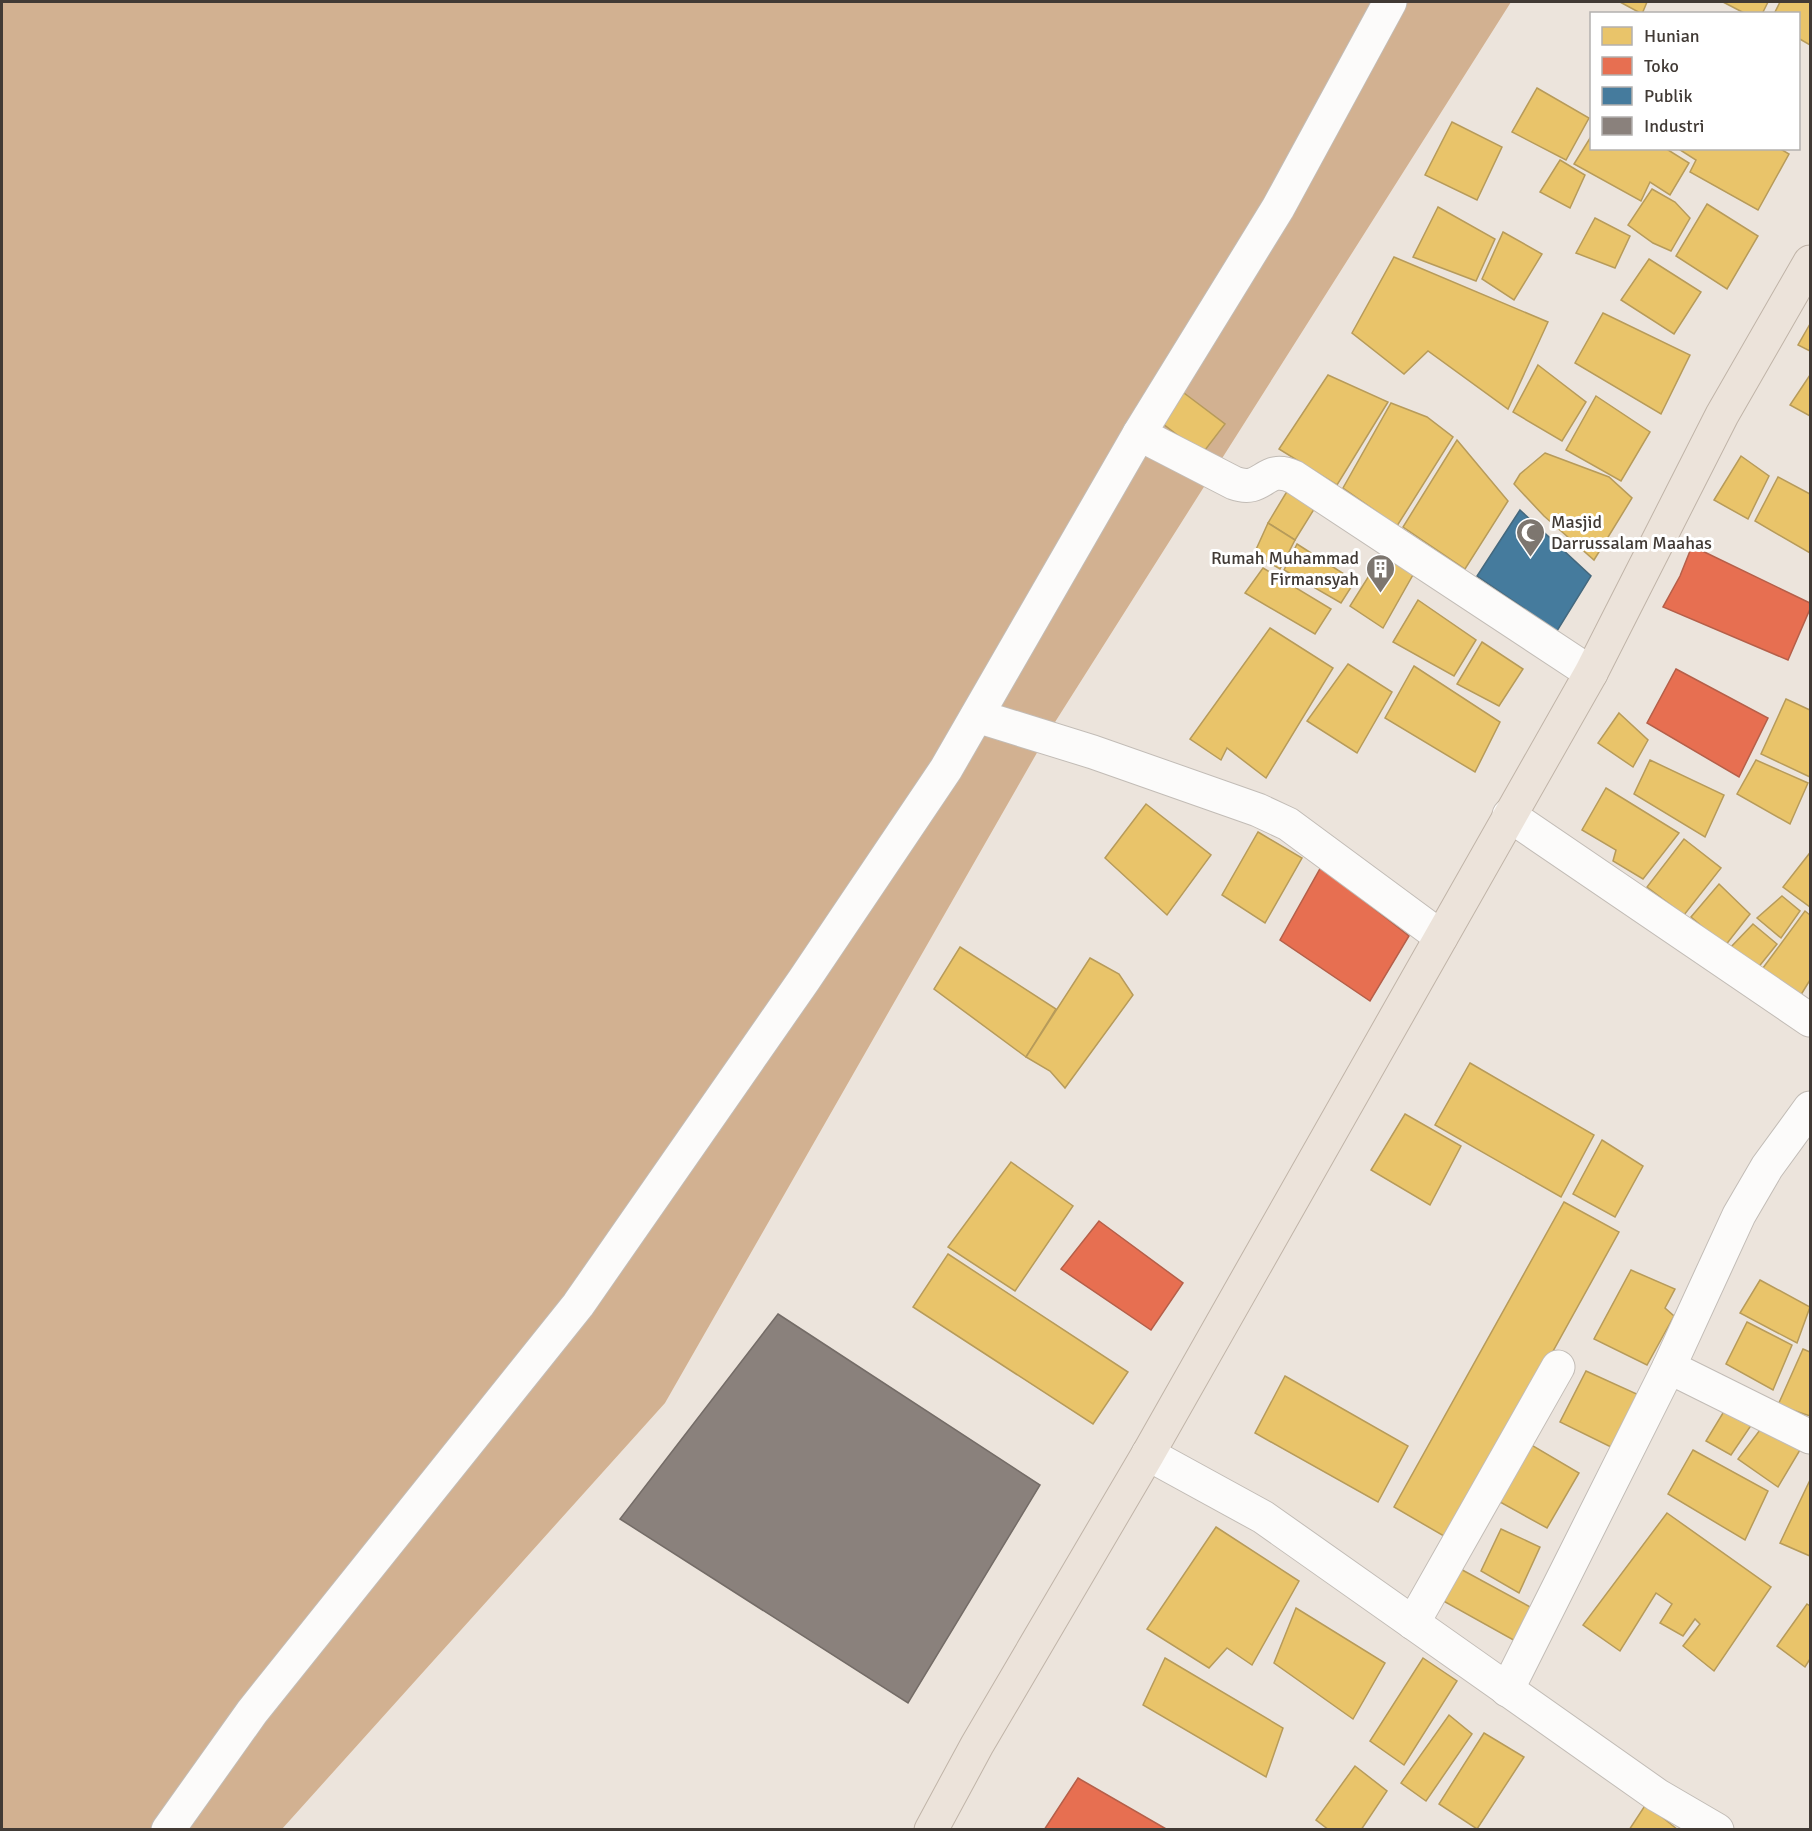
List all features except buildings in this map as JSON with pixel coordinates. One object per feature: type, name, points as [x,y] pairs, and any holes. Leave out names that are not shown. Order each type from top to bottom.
[{"type":"highway","points":[[931,1830],[977,1745],[1148,1454],[1591,673],[1722,415],[1810,262]]},
{"type":"street","points":[[168,1830],[252,1713],[578,1305],[804,980],[946,769],[1139,434],[1278,208],[1390,2]]},
{"type":"street","points":[[1139,434],[1246,487],[1256,484],[1272,472],[1282,471],[1294,477],[1591,673]]},
{"type":"street","points":[[977,716],[1093,752],[1258,810],[1288,824],[1441,937]]},
{"type":"street","points":[[1509,815],[1810,1020]]},
{"type":"street","points":[[1507,1690],[1670,1367],[1739,1215],[1767,1167],[1810,1108]]},
{"type":"street","points":[[1413,1623],[1558,1367]]},
{"type":"street","points":[[1670,1367],[1810,1437]]},
{"type":"street","points":[[1148,1454],[1263,1517],[1657,1795],[1717,1830]]},
{"type":"shaded area","points":[[2,2],[1511,2],[1050,730],[665,1403],[282,1829],[2,1830]]},
{"type":"place","name":"Masjid Darrussalam Maahas","points":[[1530,558]]},
{"type":"place","name":"Rumah Muhammad Firmansyah","points":[[1380,594]]}]
